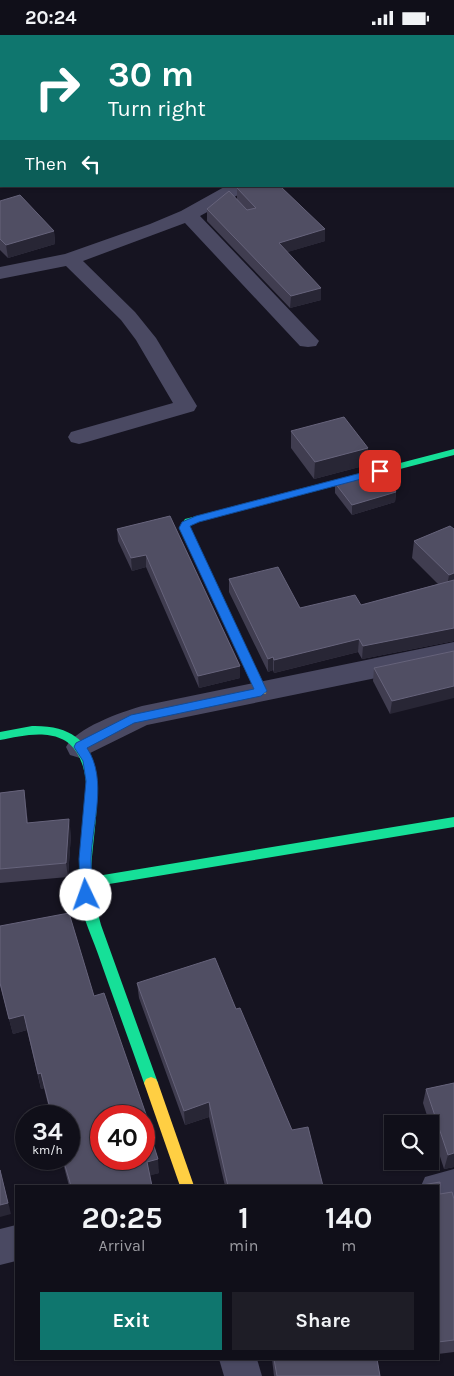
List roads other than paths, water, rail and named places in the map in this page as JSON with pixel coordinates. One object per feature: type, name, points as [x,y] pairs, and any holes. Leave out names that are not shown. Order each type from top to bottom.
[{"type":"street","points":[[0,273],[70,259],[188,215],[238,187]]},
{"type":"street","points":[[188,215],[308,341]]},
{"type":"street","points":[[70,259],[128,316],[145,338],[186,406],[79,437]]},
{"type":"street","points":[[261,691],[184,528],[186,524],[196,519],[454,452]]},
{"type":"street","points":[[80,747],[131,719],[454,652]]},
{"type":"street","points":[[0,736],[49,730],[67,735],[80,747],[89,761],[92,781],[84,883],[94,926],[187,1185]]},
{"type":"street","points":[[84,883],[454,822]]},
{"type":"street","points":[[439,1189],[454,1186]]},
{"type":"street","points":[[0,1247],[15,1243]]},
{"type":"street","points":[[238,1360],[243,1376]]}]
